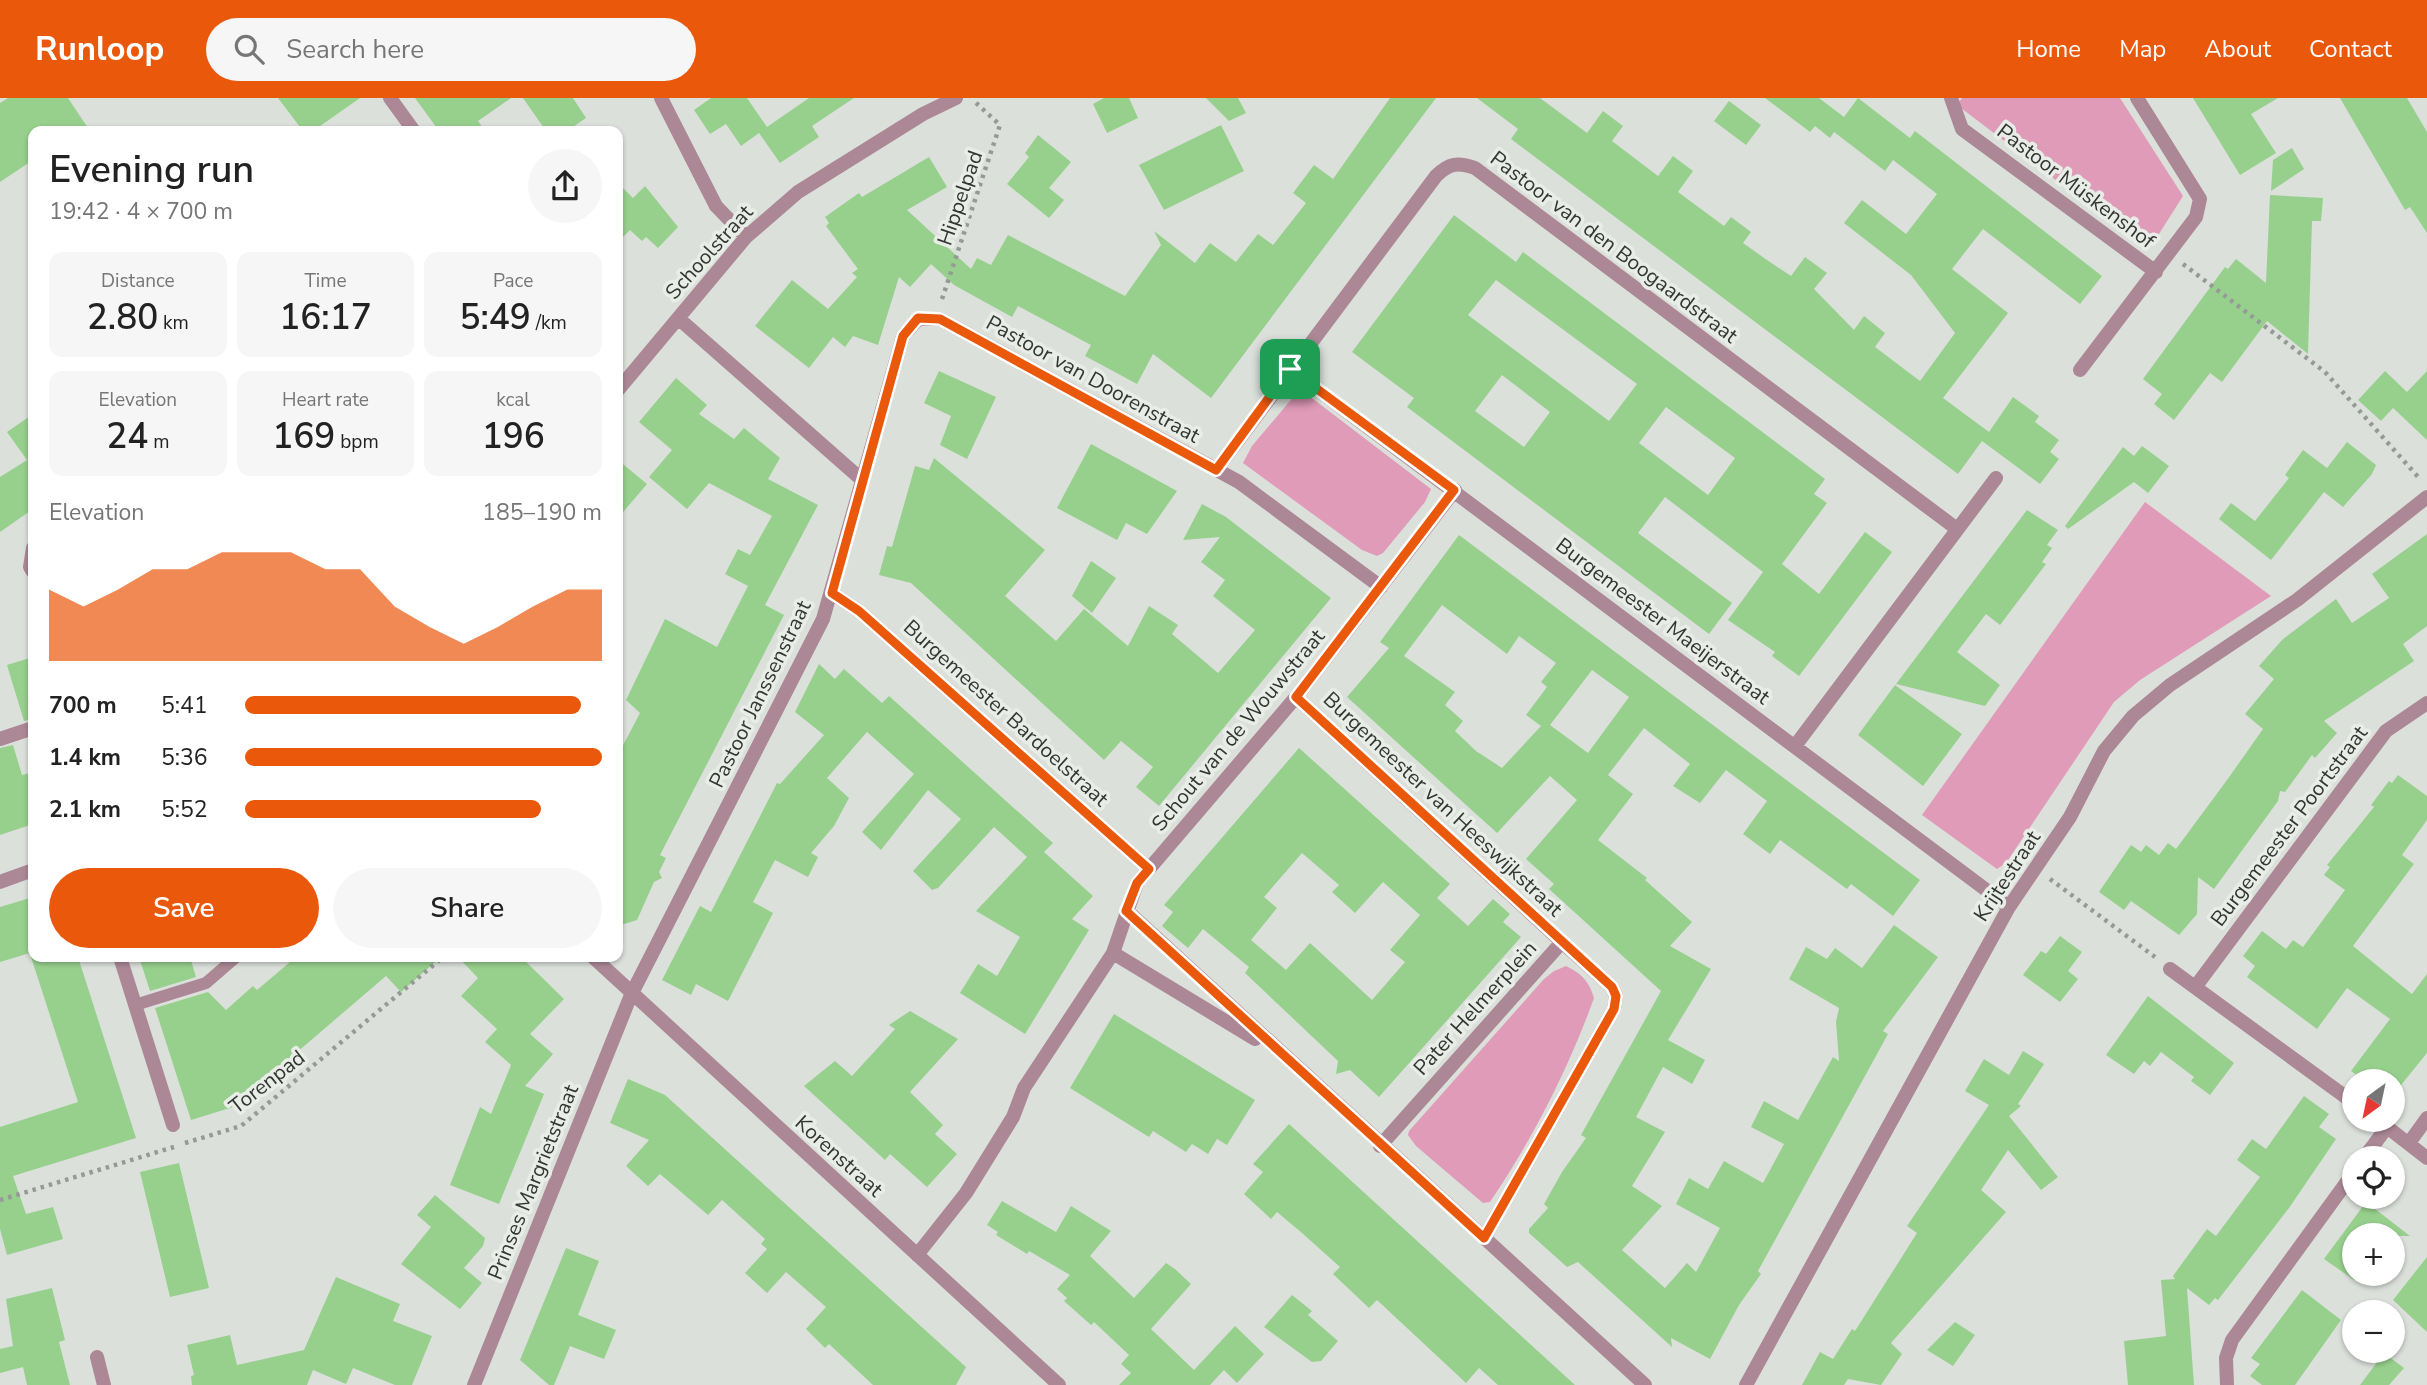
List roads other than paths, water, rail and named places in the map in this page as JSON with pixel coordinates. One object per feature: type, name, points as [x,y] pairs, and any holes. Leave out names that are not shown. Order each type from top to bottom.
[{"type":"street","points":[[390,98],[410,126]]},
{"type":"street","points":[[661,98],[716,206],[746,237]]},
{"type":"street","name":"Schoolstraat","points":[[623,384],[746,237],[798,192],[923,114],[956,98]]},
{"type":"street","name":"Pastoor Müskenshof","points":[[1951,98],[1962,129],[2156,272]]},
{"type":"street","name":"Pastoor Müskenshof","points":[[2080,370],[2196,217],[2200,198],[2137,98]]},
{"type":"street","name":"Pastoor van den Boogaardstraat","points":[[1216,470],[1436,176],[1447,165],[1461,163],[1475,168],[1957,529]]},
{"type":"street","points":[[678,318],[861,479]]},
{"type":"street","name":"Pastoor Janssenstraat","points":[[631,995],[823,620],[903,336],[918,318]]},
{"type":"street","name":"Pastoor van Doorenstraat","points":[[918,318],[940,319],[1239,482],[1381,587]]},
{"type":"street","name":"Burgemeester Maeijerstraat","points":[[1290,369],[2009,907]]},
{"type":"street","points":[[1795,746],[1996,478]]},
{"type":"street","name":"Schout van de Wouwstraat","points":[[916,1255],[966,1193],[1013,1117],[1024,1088],[1113,953],[1137,883],[1296,697],[1454,490]]},
{"type":"street","name":"Krijtestraat","points":[[1746,1385],[2009,907],[2070,817],[2104,751],[2133,716],[2171,685],[2297,600],[2427,497]]},
{"type":"street","name":"Burgemeester Bardoelstraat","points":[[832,593],[869,620],[1149,869]]},
{"type":"street","name":"Burgemeester van Heeswijkstraat","points":[[1296,697],[1562,942]]},
{"type":"street","name":"Burgemeester Poortstraat","points":[[2196,986],[2386,731],[2427,703]]},
{"type":"street","points":[[0,739],[28,730]]},
{"type":"street","points":[[0,882],[28,872]]},
{"type":"street","points":[[1126,911],[1645,1385]]},
{"type":"street","name":"Pater Helmerplein","points":[[1381,1146],[1562,942],[1612,987],[1616,996],[1614,1009],[1484,1238]]},
{"type":"street","points":[[1113,953],[1280,1054]]},
{"type":"street","points":[[122,962],[173,1125]]},
{"type":"street","name":"Korenstraat","points":[[598,962],[1059,1385]]},
{"type":"street","points":[[2170,969],[2342,1094]]},
{"type":"street","name":"Prinses Margrietstraat","points":[[474,1385],[631,995]]},
{"type":"street","points":[[2409,1143],[2427,1118]]},
{"type":"street","points":[[2393,1132],[2427,1158]]},
{"type":"street","points":[[2227,1385],[2226,1358],[2232,1340],[2342,1189]]},
{"type":"street","points":[[97,1357],[104,1385]]},
{"type":"lane","points":[[135,1005],[206,983],[230,962]]}]
